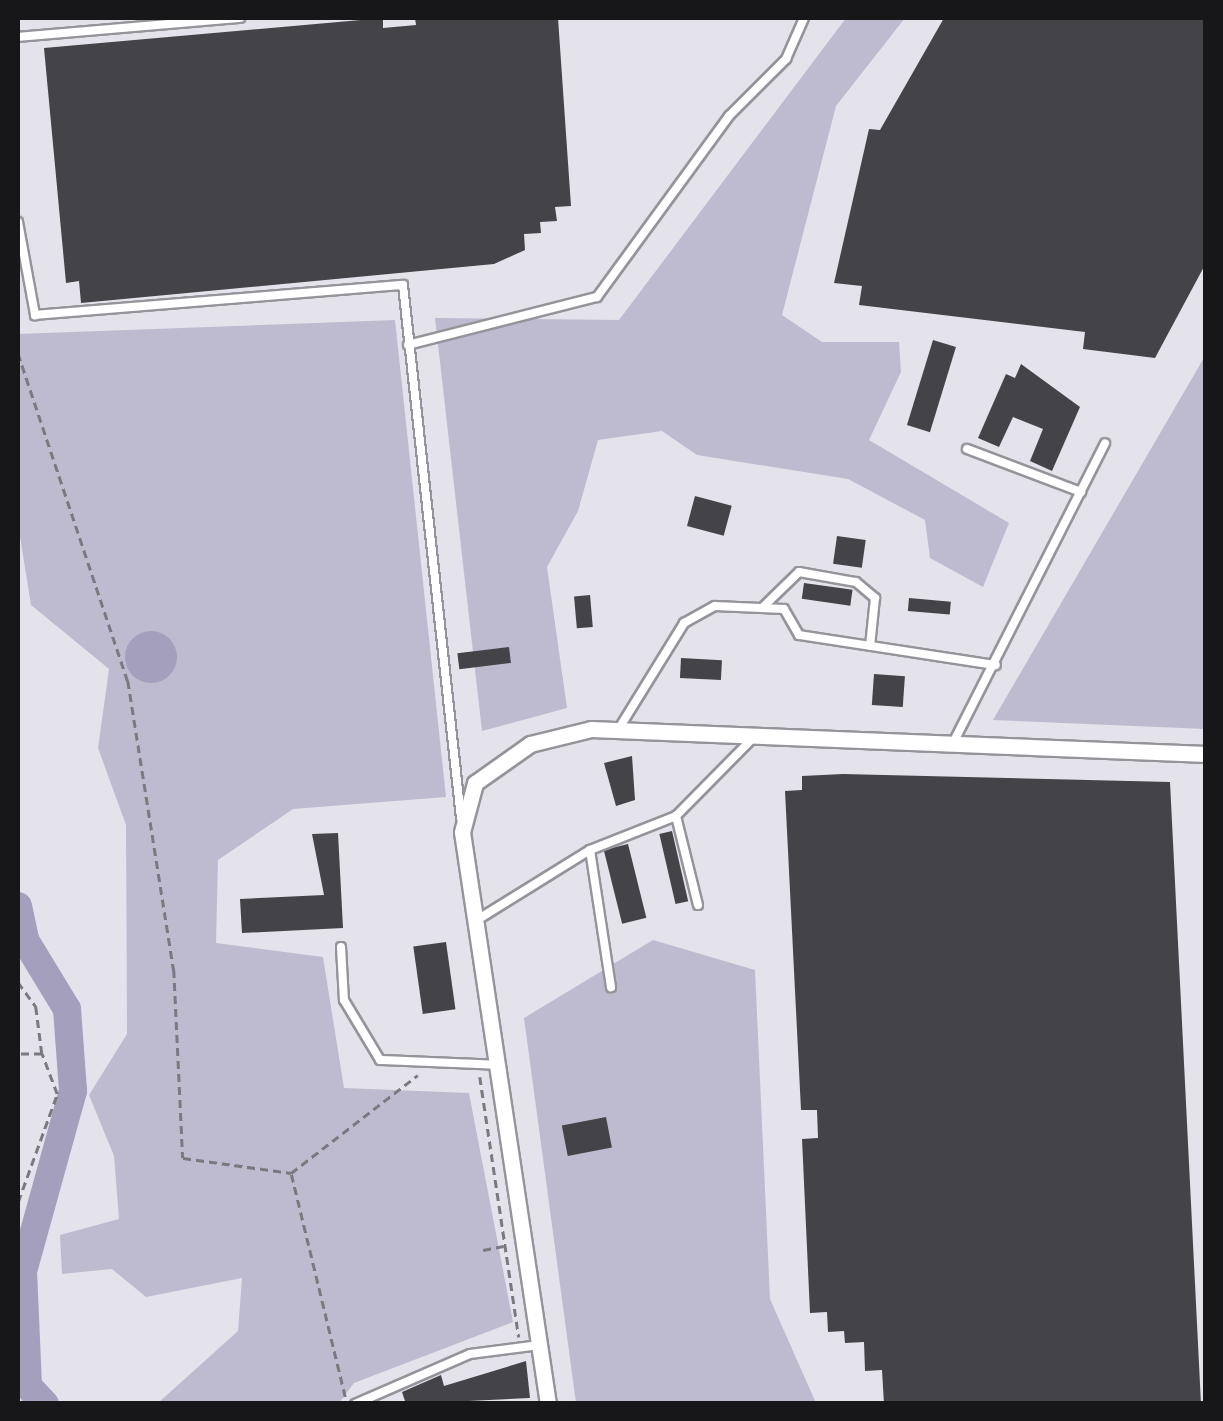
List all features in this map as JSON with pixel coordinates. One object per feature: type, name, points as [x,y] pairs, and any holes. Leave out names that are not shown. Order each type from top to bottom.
[{"type":"street","points":[[548,1404],[462,832],[475,783],[530,744],[618,730],[1206,754]]},
{"type":"lane","points":[[18,37],[240,18]]},
{"type":"lane","points":[[408,346],[597,297],[729,116],[786,60],[804,18]]},
{"type":"lane","points":[[18,222],[35,315],[403,285],[462,832]]},
{"type":"lane","points":[[950,746],[996,665],[1105,443]]},
{"type":"lane","points":[[967,449],[1081,492]]},
{"type":"lane","points":[[762,608],[800,572],[856,582],[875,598],[870,646]]},
{"type":"lane","points":[[618,730],[684,623],[715,606],[784,608],[799,635],[996,665]]},
{"type":"lane","points":[[476,922],[590,850],[676,816],[754,737]]},
{"type":"lane","points":[[676,816],[698,905]]},
{"type":"lane","points":[[590,850],[611,988]]},
{"type":"lane","points":[[342,947],[344,1000],[380,1060],[427,1069],[498,1065]]},
{"type":"lane","points":[[355,1404],[470,1354],[538,1344]]},
{"type":"path","points":[[18,353],[128,681],[174,970],[183,1158],[218,1160],[235,1172],[291,1173],[427,1069]]},
{"type":"path","points":[[18,982],[36,1008],[42,1054],[57,1094],[18,1202]]},
{"type":"path","points":[[18,1054],[42,1054]]},
{"type":"path","points":[[479,1066],[520,1347]]},
{"type":"path","points":[[291,1173],[345,1404]]},
{"type":"path","points":[[483,1250],[505,1246]]},
{"type":"shaded area","points":[[846,18],[905,18],[836,106],[782,315],[822,342],[899,342],[901,372],[869,440],[1009,523],[983,587],[930,558],[925,520],[848,479],[697,455],[662,431],[598,440],[578,511],[547,567],[567,708],[482,731],[435,318],[619,320]]},
{"type":"shaded area","points":[[395,320],[446,797],[293,809],[218,860],[216,943],[323,957],[344,1088],[469,1093],[513,1322],[354,1383],[339,1403],[158,1403],[238,1331],[242,1278],[146,1297],[112,1269],[62,1274],[60,1235],[119,1219],[114,1156],[89,1095],[127,1034],[126,825],[98,748],[109,669],[31,605],[18,524],[18,334]]},
{"type":"shaded area","points":[[1205,356],[1205,729],[993,720]]},
{"type":"shaded area","points":[[151,631],[170,638],[177,657],[170,676],[151,683],[132,676],[125,657],[132,638]]},
{"type":"shaded area","points":[[653,940],[755,970],[770,1299],[816,1403],[576,1403],[524,1018]]},
{"type":"building","points":[[383,18],[383,28],[416,25],[415,18],[558,18],[571,206],[555,207],[557,221],[540,222],[541,233],[524,234],[525,250],[494,264],[81,303],[79,281],[66,283],[44,48]]},
{"type":"building","points":[[944,18],[1206,18],[1206,263],[1155,358],[1083,349],[1085,332],[859,305],[862,286],[834,283],[869,129],[880,130]]},
{"type":"building","points":[[933,340],[956,347],[930,432],[907,425]]},
{"type":"building","points":[[1021,364],[1080,407],[1052,471],[1030,461],[1043,429],[1013,417],[999,447],[978,438],[1006,374],[1015,378]]},
{"type":"building","points":[[695,496],[732,506],[724,536],[687,526]]},
{"type":"building","points":[[837,536],[866,540],[862,568],[833,564]]},
{"type":"building","points":[[804,583],[853,590],[850,606],[802,599]]},
{"type":"building","points":[[590,595],[593,627],[577,628],[574,596]]},
{"type":"building","points":[[909,598],[951,602],[950,615],[908,611]]},
{"type":"building","points":[[509,647],[511,663],[459,669],[457,653]]},
{"type":"building","points":[[681,658],[722,660],[721,680],[680,678]]},
{"type":"building","points":[[874,674],[905,676],[903,707],[872,705]]},
{"type":"building","points":[[632,756],[635,800],[616,806],[604,763]]},
{"type":"building","points":[[802,776],[1170,782],[1201,1404],[884,1404],[882,1370],[865,1371],[864,1342],[845,1343],[844,1331],[828,1332],[827,1312],[810,1313],[802,1139],[818,1138],[817,1110],[801,1110],[785,791],[802,790]]},
{"type":"building","points":[[672,831],[688,901],[676,904],[659,834]]},
{"type":"building","points":[[338,833],[343,928],[242,933],[240,899],[324,895],[312,834]]},
{"type":"building","points":[[628,844],[646,918],[622,924],[604,850]]},
{"type":"building","points":[[446,942],[455,1009],[423,1014],[413,947]]},
{"type":"building","points":[[606,1117],[612,1147],[568,1156],[562,1126]]},
{"type":"building","points":[[526,1361],[530,1398],[406,1404],[402,1392],[441,1375],[444,1386]]},
{"type":"waterway","points":[[18,906],[25,940],[67,1009],[73,1091],[23,1271],[28,1386],[45,1404]]}]
